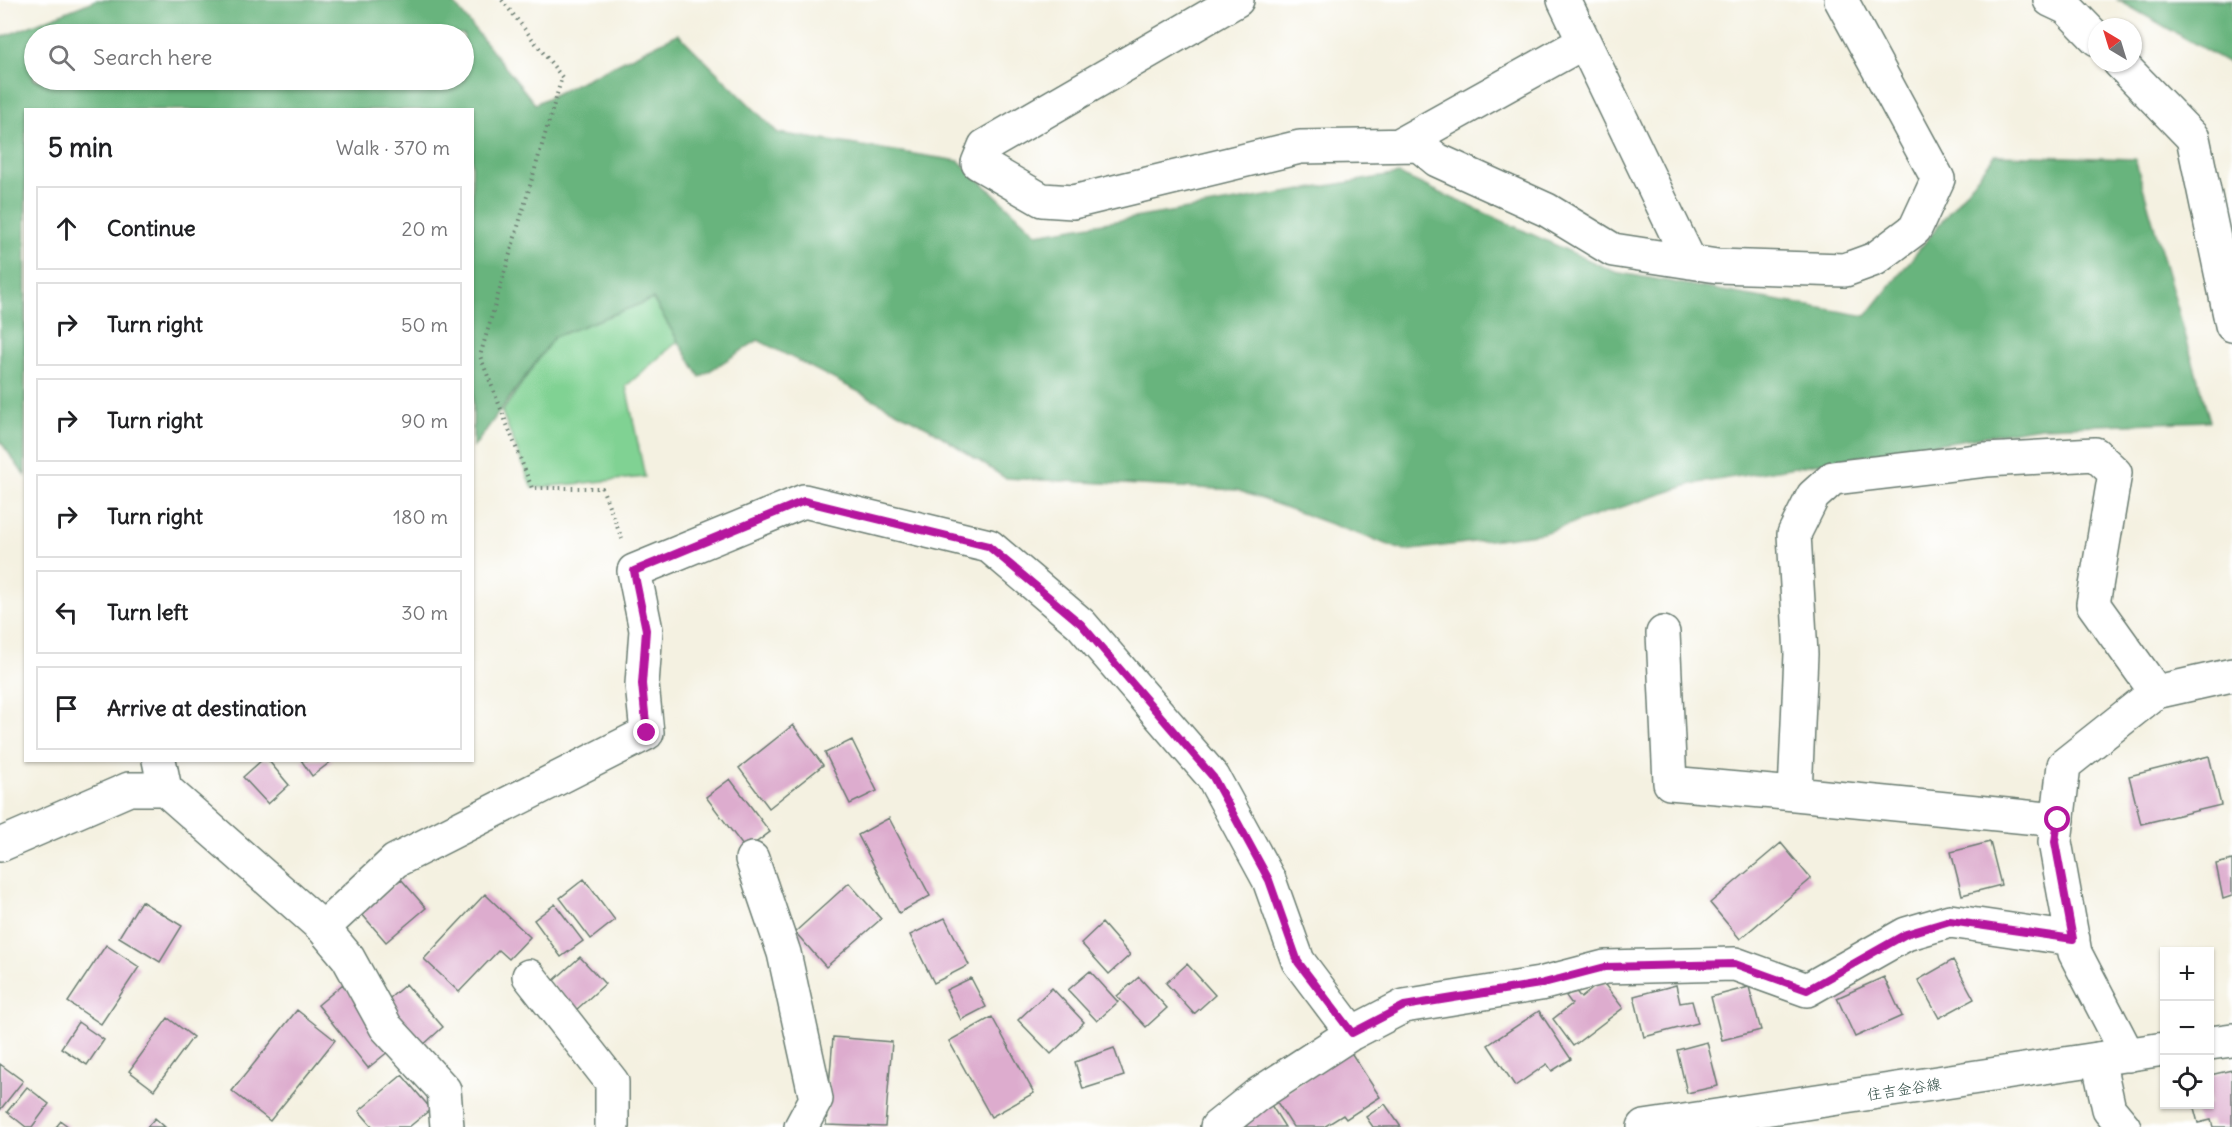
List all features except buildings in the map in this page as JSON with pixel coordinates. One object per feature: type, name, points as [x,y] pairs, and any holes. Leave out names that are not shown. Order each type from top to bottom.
[{"type":"street","points":[[1237,0],[985,146],[978,163],[1042,200],[1073,202],[1300,147],[1419,145],[1437,160],[1547,210],[1613,250],[1717,266],[1845,270],[1875,259],[1915,229],[1938,179],[1841,0]]},
{"type":"street","points":[[1564,0],[1690,262]]},
{"type":"street","points":[[2050,0],[2067,8],[2088,30]]},
{"type":"street","points":[[1399,145],[1584,42]]},
{"type":"street","points":[[2129,72],[2193,138],[2232,325]]},
{"type":"street","points":[[1795,794],[1801,654],[1794,534],[1813,496],[1833,478],[1986,460],[2095,454],[2115,473],[2093,604],[2156,692]]},
{"type":"street","points":[[323,928],[394,861],[647,733],[642,684],[646,630],[634,571],[804,501],[988,546],[1081,624],[1213,777],[1269,880],[1298,962],[1352,1033]]},
{"type":"street","points":[[1663,633],[1670,783],[2058,820]]},
{"type":"street","points":[[2124,1127],[2109,1109],[2113,1057],[2075,953],[2055,842],[2064,765],[2156,692],[2232,675]]},
{"type":"street","points":[[0,845],[162,775],[323,928],[348,958],[386,1027],[444,1090],[447,1127]]},
{"type":"street","points":[[752,859],[784,953],[816,1099],[801,1127]]},
{"type":"street","points":[[1217,1127],[1257,1095],[1352,1033],[1404,1006],[1540,984],[1605,967],[1735,964],[1807,990],[1906,934],[1950,921],[2073,939]]},
{"type":"street","points":[[529,976],[612,1082],[612,1127]]},
{"type":"street","points":[[2214,1042],[2232,1040]]},
{"type":"street","name":"住吉金谷線","points":[[1644,1127],[1690,1124],[2160,1050]]},
{"type":"path","points":[[502,0],[562,77],[480,356],[532,488],[602,488],[634,571]]},
{"type":"green space","points":[[96,0],[451,0],[470,24],[35,24]]},
{"type":"green space","points":[[2118,0],[2232,0],[2232,65]]},
{"type":"green space","points":[[24,28],[24,90],[474,90],[474,28],[535,104],[678,34],[778,133],[959,161],[1037,234],[1399,174],[1615,272],[1866,316],[1995,155],[2135,159],[2210,421],[2041,427],[1692,484],[1543,533],[1405,551],[1237,490],[1005,478],[929,428],[758,340],[700,377],[653,299],[554,337],[474,447],[474,108],[24,108],[24,475],[0,441],[0,38]]},
{"type":"green space","points":[[653,299],[678,341],[626,386],[645,477],[532,488],[502,412],[554,337]]},
{"type":"route","points":[[647,733],[642,684],[646,630],[634,571],[804,501],[988,546],[1081,624],[1213,777],[1269,880],[1298,962],[1352,1033],[1404,1006],[1540,984],[1605,967],[1735,964],[1807,990],[1906,934],[1950,921],[2073,939],[2055,842],[2058,820]]}]
